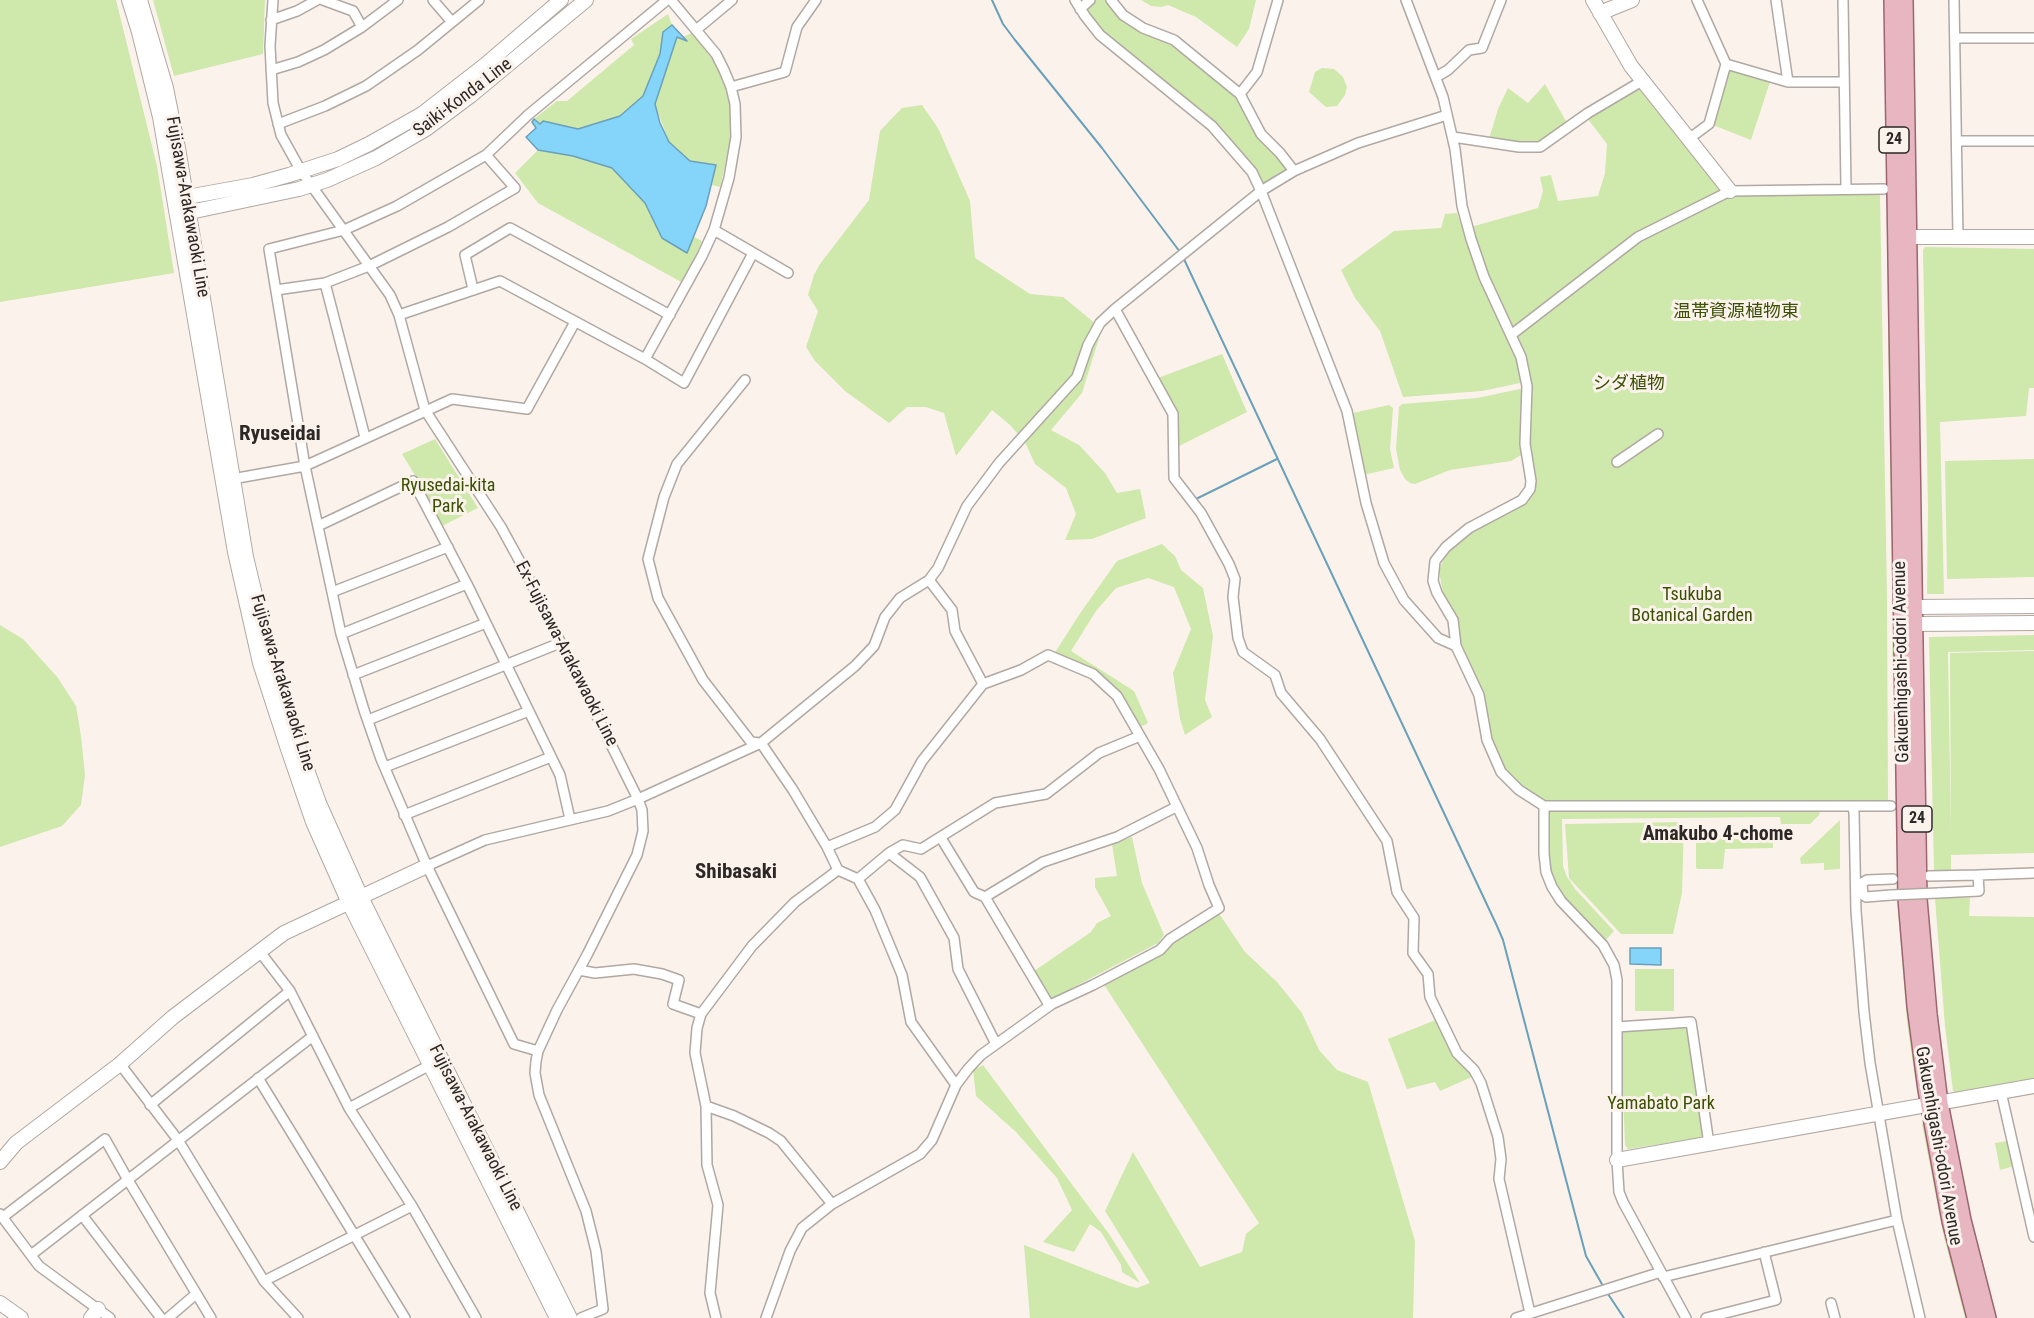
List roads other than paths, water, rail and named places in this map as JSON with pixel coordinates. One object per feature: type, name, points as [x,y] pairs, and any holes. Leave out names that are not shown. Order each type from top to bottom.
[{"type":"main road","name":"Fujisawa-Arakawaoki Line","points":[[129,0],[160,117],[222,481],[247,609],[260,663],[296,773],[313,822],[570,1318]]},
{"type":"main road","name":"Fujisawa-Arakawaoki Line","points":[[140,0],[166,88],[190,212],[232,479],[256,603],[282,698],[355,900],[430,1065],[557,1318]]},
{"type":"main road","name":"Saiki-Konda Line","points":[[187,197],[253,185],[302,171],[338,159],[369,144],[422,114],[485,65],[561,0]]},
{"type":"main road","name":"Saiki-Konda Line","points":[[190,212],[311,185],[376,158],[426,129],[470,96],[586,0]]},
{"type":"main road","points":[[1593,0],[1620,50],[1642,81],[1690,138],[1730,191]]},
{"type":"main road","points":[[1600,14],[1632,0]]},
{"type":"main road","name":"Gakuenhigashi-odori Avenue","points":[[1892,0],[1901,237],[1909,615],[1906,899],[1914,1006],[1934,1104],[1988,1318]]},
{"type":"main road","name":"Gakuenhigashi-odori Avenue","points":[[1901,237],[1905,0]]},
{"type":"main road","points":[[187,197],[176,207],[190,212]]},
{"type":"main road","points":[[1901,237],[2034,237]]},
{"type":"main road","points":[[1909,615],[1989,606],[2034,606]]},
{"type":"main road","points":[[1988,624],[1989,606]]},
{"type":"main road","points":[[1909,615],[1988,624],[2034,623]]},
{"type":"main road","points":[[0,1162],[16,1143],[120,1064],[173,1017],[284,933],[427,866]]},
{"type":"main road","points":[[1617,1160],[2034,1086]]},
{"type":"main road","name":"Gakuenhigashi-odori Avenue","points":[[1934,1104],[1950,1221],[1975,1318]]},
{"type":"main road","points":[[0,1304],[21,1318]]},
{"type":"street","name":"Ex-Fujisawa-Arakawaoki Line","points":[[273,0],[271,20],[273,103],[286,145],[311,185],[390,295],[399,315],[425,410],[501,526],[524,569],[638,799],[644,824],[637,855],[538,1051],[535,1073],[539,1095],[586,1211],[596,1251],[604,1313],[581,1318]]},
{"type":"street","points":[[271,20],[297,11],[316,0]]},
{"type":"street","points":[[323,0],[353,11],[362,27]]},
{"type":"street","points":[[271,70],[298,62],[324,50],[362,27],[398,0]]},
{"type":"street","points":[[433,0],[452,22]]},
{"type":"street","points":[[278,124],[325,106],[366,86],[399,64],[478,0]]},
{"type":"street","points":[[538,1051],[514,1044],[404,816],[368,720],[341,634],[305,466],[269,249],[344,230],[397,206],[486,155],[528,115],[669,0],[716,54],[731,87],[736,113],[736,137],[729,178],[714,230],[645,359]]},
{"type":"street","points":[[696,30],[732,0]]},
{"type":"street","points":[[731,87],[785,72],[797,27],[816,0]]},
{"type":"street","points":[[1075,0],[1100,35],[1212,126],[1252,172],[1347,411],[1366,503],[1384,563],[1404,600],[1438,638],[1456,646]]},
{"type":"street","points":[[1080,9],[1090,0]]},
{"type":"street","points":[[1111,0],[1123,15],[1143,28],[1174,40],[1240,94],[1261,135],[1280,153],[1294,171]]},
{"type":"street","points":[[1240,94],[1257,72],[1278,0]]},
{"type":"street","points":[[1406,0],[1436,77],[1453,137],[1462,206],[1471,239],[1484,277],[1521,357],[1526,378],[1525,444],[1531,481],[1530,489],[1522,500],[1469,528],[1440,553],[1435,561],[1433,581],[1437,593],[1453,620],[1456,646],[1479,694],[1487,740],[1501,772],[1518,790],[1544,806],[1891,806]]},
{"type":"street","points":[[1436,77],[1448,70],[1469,50],[1482,48],[1501,0]]},
{"type":"street","points":[[1690,138],[1708,124],[1726,64],[1697,0]]},
{"type":"street","points":[[1776,0],[1788,82]]},
{"type":"street","points":[[1843,0],[1846,188]]},
{"type":"street","points":[[1954,0],[1958,237]]},
{"type":"street","points":[[1955,38],[2034,38]]},
{"type":"street","points":[[1726,64],[1788,82],[1844,82]]},
{"type":"street","points":[[1453,137],[1519,147],[1540,147],[1588,112],[1642,81]]},
{"type":"street","points":[[427,866],[485,840],[608,811],[761,743],[855,666],[874,646],[885,617],[900,598],[929,580],[938,567],[967,506],[999,463],[1077,377],[1088,345],[1100,323],[1115,309],[1261,191],[1294,171],[1358,144],[1447,116]]},
{"type":"street","points":[[1957,141],[2034,141]]},
{"type":"street","points":[[276,290],[325,283],[369,267],[448,227],[515,188],[486,155]]},
{"type":"street","points":[[1511,335],[1638,237],[1730,191],[1884,189]]},
{"type":"street","points":[[473,288],[465,255],[510,228],[670,315]]},
{"type":"street","points":[[714,230],[788,273]]},
{"type":"street","points":[[399,315],[473,288],[500,281],[645,359],[684,383],[753,253]]},
{"type":"street","points":[[325,283],[365,437]]},
{"type":"street","points":[[1115,309],[1173,414],[1174,478],[1201,513],[1229,564],[1235,579],[1233,597],[1238,638],[1244,652],[1275,675],[1281,693],[1320,739],[1387,842],[1397,892],[1414,918],[1413,953],[1428,974],[1431,997],[1457,1053],[1474,1070],[1498,1137],[1501,1159],[1499,1179],[1530,1313]]},
{"type":"street","points":[[232,479],[305,466],[452,399],[527,409],[576,322]]},
{"type":"street","points":[[745,380],[677,464],[664,497],[648,559],[658,598],[703,680],[751,742],[761,743]]},
{"type":"street","points":[[1617,462],[1658,434]]},
{"type":"street","points":[[318,526],[413,481],[467,584],[560,774],[570,819]]},
{"type":"street","points":[[332,592],[448,547]]},
{"type":"street","points":[[929,580],[952,610],[955,631],[983,684]]},
{"type":"street","points":[[341,634],[467,584]]},
{"type":"street","points":[[353,675],[486,623]]},
{"type":"street","points":[[368,720],[560,643]]},
{"type":"street","points":[[766,1318],[790,1251],[802,1228],[832,1204],[920,1154],[932,1140],[956,1085],[981,1055],[1049,1005],[1160,950],[1170,939],[1219,908],[1197,848],[1159,769],[1117,696],[1093,674],[1048,655],[1021,670],[983,684],[922,761],[895,810],[875,827],[827,847]]},
{"type":"street","points":[[385,768],[529,711]]},
{"type":"street","points":[[858,879],[903,845],[921,849],[995,803],[1046,794],[1099,753],[1140,736]]},
{"type":"street","points":[[761,743],[793,790],[838,870],[858,879],[875,910],[902,975],[911,1022],[956,1085]]},
{"type":"street","points":[[404,816],[551,757]]},
{"type":"street","points":[[1544,806],[1546,872],[1552,887],[1561,901],[1603,945],[1614,965],[1617,980],[1619,1192],[1686,1318]]},
{"type":"street","points":[[1852,806],[1856,911],[1864,1012],[1878,1113],[1897,1220],[1920,1318]]},
{"type":"street","points":[[985,897],[1043,862],[1117,837],[1176,807]]},
{"type":"street","points":[[941,837],[974,892],[985,897],[1049,1005]]},
{"type":"street","points":[[889,854],[920,877],[954,938],[958,969],[996,1044]]},
{"type":"street","points":[[716,1318],[710,1293],[718,1205],[706,1165],[706,1106],[695,1053],[697,1028],[701,1014],[752,946],[795,902],[838,870]]},
{"type":"street","points":[[1929,876],[2034,873]]},
{"type":"street","points":[[1893,879],[1867,880],[1862,883],[1863,894],[1866,897],[1979,891],[1978,874]]},
{"type":"street","points":[[260,952],[290,991],[349,1108],[412,1206],[477,1318]]},
{"type":"street","points":[[579,970],[595,973],[634,969],[679,980],[673,1004],[701,1014]]},
{"type":"street","points":[[150,1105],[290,991]]},
{"type":"street","points":[[1617,1027],[1691,1023],[1709,1144]]},
{"type":"street","points":[[31,1255],[313,1036]]},
{"type":"street","points":[[120,1064],[178,1140],[264,1281],[298,1318]]},
{"type":"street","points":[[349,1108],[430,1065]]},
{"type":"street","points":[[258,1078],[405,1318]]},
{"type":"street","points":[[2001,1092],[2034,1237]]},
{"type":"street","points":[[706,1106],[734,1116],[769,1133],[781,1142],[832,1204]]},
{"type":"street","points":[[110,1318],[95,1313],[39,1266],[1,1216],[105,1139],[211,1318]]},
{"type":"street","points":[[264,1281],[412,1206]]},
{"type":"street","points":[[82,1215],[161,1318]]},
{"type":"street","points":[[1516,1318],[1611,1287],[1897,1220]]},
{"type":"street","points":[[1706,1318],[1776,1300],[1764,1252]]},
{"type":"street","points":[[168,1318],[196,1294]]},
{"type":"street","points":[[1831,1303],[1835,1318]]},
{"type":"water","points":[[672,25],[687,41],[677,37],[655,104],[660,123],[669,142],[690,161],[716,165],[706,206],[687,253],[662,238],[645,203],[612,168],[573,156],[538,150],[526,137],[536,128],[532,122],[534,119],[540,124],[543,121],[578,129],[620,116],[643,96],[660,54],[663,32]]},
{"type":"water","points":[[1630,948],[1661,948],[1661,965],[1630,964]]},
{"type":"waterway","points":[[992,0],[1003,24],[1102,148],[1180,252]]},
{"type":"waterway","points":[[1183,257],[1503,940],[1586,1256],[1603,1286]]},
{"type":"waterway","points":[[1196,499],[1277,459]]},
{"type":"waterway","points":[[1606,1291],[1624,1318]]},
{"type":"district","name":"Ryuseidai","points":[[280,435]]},
{"type":"district","name":"Amakubo 4-chome","points":[[1718,835]]},
{"type":"district","name":"Shibasaki","points":[[736,873]]},
{"type":"park label","name":"温帯資源植物東","points":[[1736,312]]},
{"type":"park label","name":"シダ植物","points":[[1629,384]]},
{"type":"park label","name":"Ryusedai-kita Park","points":[[448,496]]},
{"type":"park label","name":"Tsukuba Botanical Garden","points":[[1692,605]]},
{"type":"park label","name":"Yamabato Park","points":[[1661,1104]]}]
